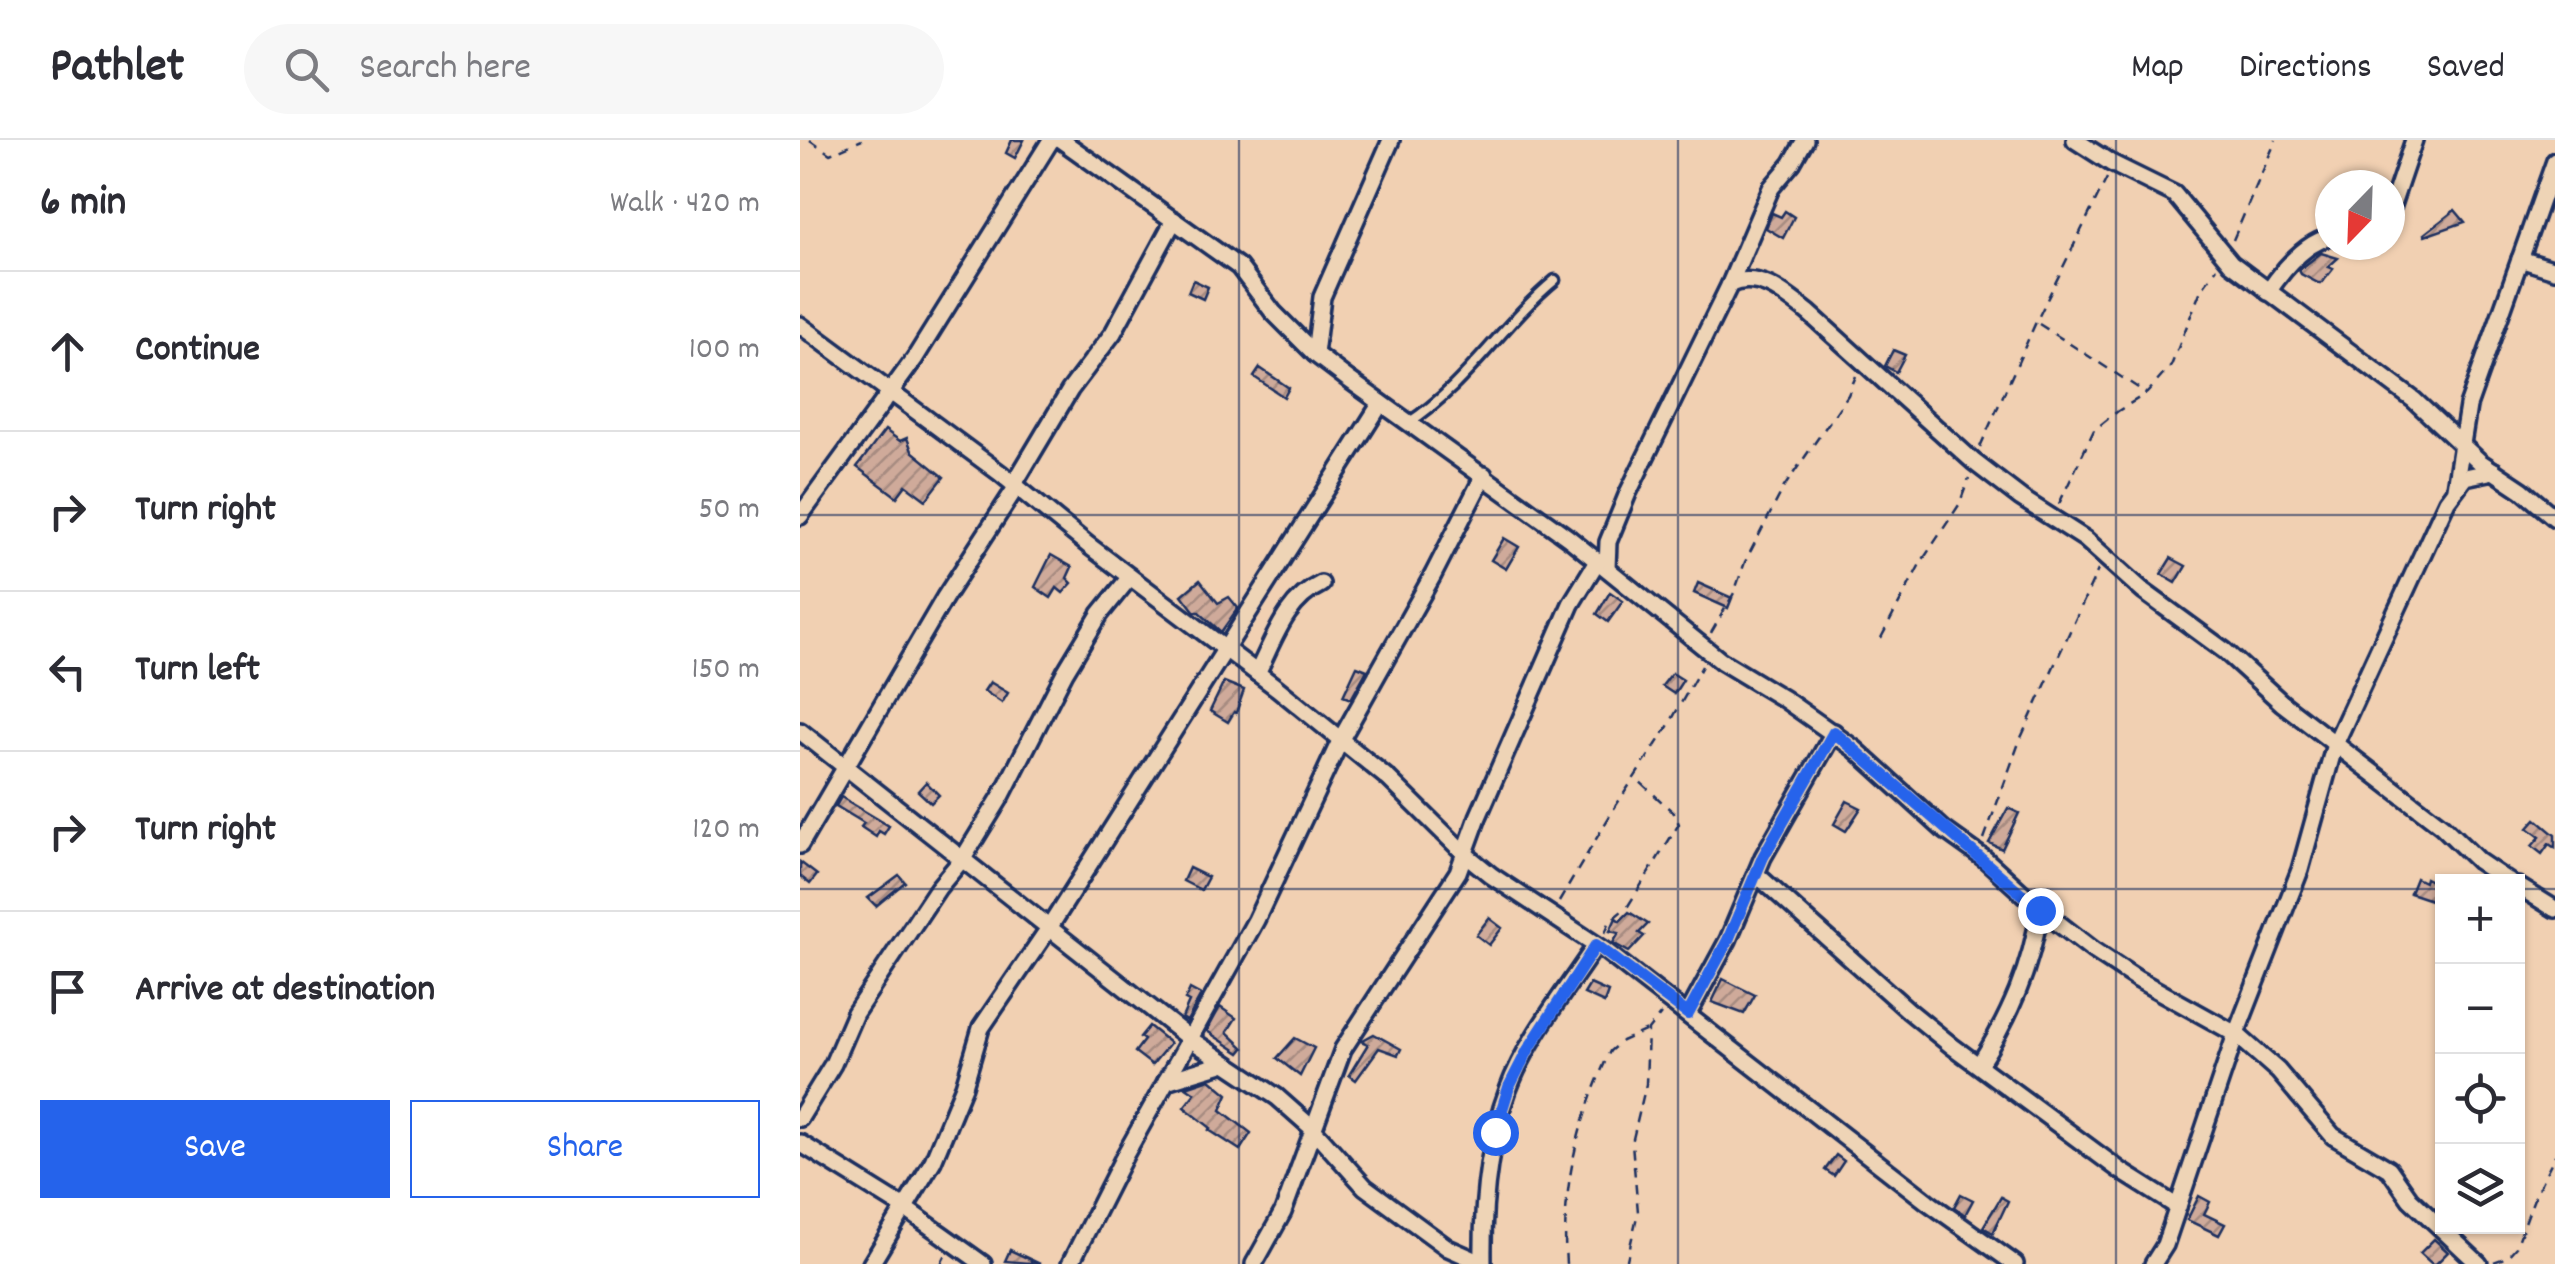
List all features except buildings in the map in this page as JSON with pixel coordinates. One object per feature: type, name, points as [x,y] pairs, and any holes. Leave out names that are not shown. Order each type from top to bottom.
[{"type":"street","points":[[800,516],[949,306],[1051,140]]},
{"type":"street","points":[[1060,140],[1239,267],[1273,312],[1315,354],[1580,547],[1706,650],[1834,732],[2040,910],[2137,979],[2236,1034],[2278,1070],[2333,1136],[2389,1170],[2410,1199],[2477,1262]]},
{"type":"street","points":[[1315,354],[1322,298],[1391,140]]},
{"type":"street","points":[[1254,1264],[1282,1212],[1343,1050],[1448,890],[1571,604],[1602,564],[1613,530],[1772,188],[1804,140]]},
{"type":"street","points":[[2075,140],[2111,164],[2174,194],[2226,257],[2414,400],[2462,446],[2555,518]]},
{"type":"street","points":[[2404,170],[2414,140]]},
{"type":"street","points":[[2455,488],[2468,406],[2555,161]]},
{"type":"street","points":[[800,845],[1070,390],[1113,333],[1174,220]]},
{"type":"street","points":[[2268,292],[2282,272],[2315,242]]},
{"type":"street","points":[[2520,258],[2555,270]]},
{"type":"street","points":[[1730,284],[1746,279],[1770,286],[1818,320],[1974,462],[2085,539],[2143,592],[2225,652],[2282,703],[2442,826],[2497,874]]},
{"type":"street","points":[[800,325],[1257,673],[1413,802],[1465,854],[1600,948],[1928,1202],[2015,1264]]},
{"type":"street","points":[[871,1264],[933,1161],[964,1086],[981,1028],[1049,928],[1381,403]]},
{"type":"street","points":[[2153,1264],[2165,1245],[2236,1034],[2300,870],[2335,744],[2430,532],[2455,488],[2465,477],[2494,470]]},
{"type":"street","points":[[1070,1264],[1256,920],[1341,740],[1484,476]]},
{"type":"street","points":[[1580,547],[1597,543],[1613,530]]},
{"type":"street","points":[[800,1118],[833,1064],[855,1013],[938,888],[964,857],[1002,796],[1064,672],[1100,614],[1130,577]]},
{"type":"street","points":[[1257,673],[1280,624],[1306,590],[1321,584]]},
{"type":"street","points":[[800,731],[1190,1039],[1256,1081],[1312,1128],[1365,1187],[1448,1248],[1482,1264],[1486,1176],[1509,1087],[1528,1050],[1600,948]]},
{"type":"street","points":[[1688,1014],[1728,940],[1756,874],[1834,732]]},
{"type":"street","points":[[1756,874],[1908,1012],[2122,1171],[2178,1207]]},
{"type":"street","points":[[2525,891],[2555,910]]},
{"type":"street","points":[[1979,1065],[2018,995],[2040,910]]},
{"type":"street","points":[[1166,1081],[1225,1062]]},
{"type":"street","points":[[800,1143],[906,1209],[983,1264]]},
{"type":"lane","points":[[1408,423],[1444,398],[1513,317],[1555,280]]},
{"type":"path","points":[[810,140],[830,154],[862,140]]},
{"type":"path","points":[[2053,517],[2094,430],[2118,410],[2147,394],[2171,366],[2201,290],[2226,257],[2276,140]]},
{"type":"path","points":[[1881,638],[1920,564],[1960,505],[1974,462],[2036,322],[2109,176],[2111,164]]},
{"type":"path","points":[[2036,322],[2147,394]]},
{"type":"path","points":[[1550,916],[1636,778],[1706,650],[1745,562],[1784,488],[1848,395],[1863,360]]},
{"type":"path","points":[[1978,854],[2020,740],[2104,557]]},
{"type":"path","points":[[1600,948],[1610,921],[1628,906],[1679,824],[1678,816],[1636,778]]},
{"type":"path","points":[[1626,1264],[1638,1212],[1632,1143],[1646,1084],[1648,1030],[1654,1019],[1674,1004]]},
{"type":"path","points":[[1566,1264],[1564,1200],[1575,1142],[1586,1110],[1610,1050],[1648,1030]]},
{"type":"path","points":[[2477,1262],[2500,1261],[2516,1247],[2536,1192],[2555,1155]]},
{"type":"route","points":[[1495,1132],[1509,1087],[1528,1050],[1596,945],[1688,1014],[1728,940],[1763,857],[1834,732],[2040,910]]}]
